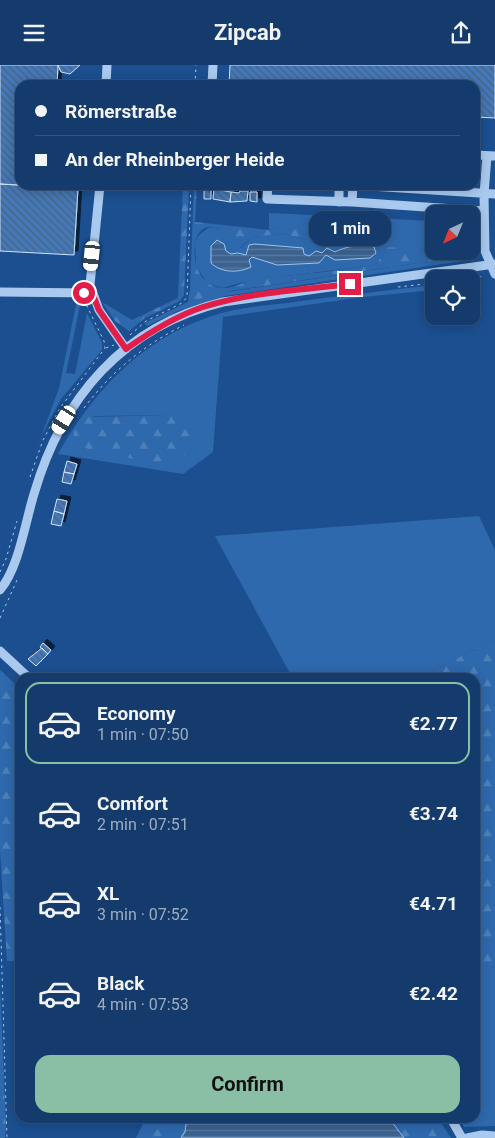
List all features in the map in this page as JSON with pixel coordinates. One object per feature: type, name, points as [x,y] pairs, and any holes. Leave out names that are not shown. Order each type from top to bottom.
[{"type":"street","points":[[106,80],[107,65]]},
{"type":"street","points":[[212,80],[213,65]]},
{"type":"street","points":[[491,156],[484,194],[485,251],[493,265],[495,274]]},
{"type":"street","points":[[99,190],[88,293],[123,345]]},
{"type":"street","points":[[268,190],[267,199],[352,202],[484,211]]},
{"type":"street","points":[[339,190],[339,202]]},
{"type":"street","points":[[352,202],[353,190]]},
{"type":"street","points":[[426,190],[495,194]]},
{"type":"street","points":[[0,590],[12,571],[43,463],[52,440],[87,387],[123,345],[184,315],[223,302],[493,265]]},
{"type":"street","points":[[0,292],[88,293]]},
{"type":"street","points":[[0,651],[24,673]]},
{"type":"street","points":[[453,1123],[462,1138]]},
{"type":"street","points":[[467,1138],[482,1135],[495,1136]]},
{"type":"path","points":[[195,80],[196,65]]},
{"type":"path","points":[[30,479],[43,440],[60,408],[105,348],[123,345],[141,324],[182,303],[187,297],[192,190]]},
{"type":"path","points":[[480,277],[485,276]]},
{"type":"path","points":[[396,287],[425,284]]},
{"type":"path","points":[[88,293],[87,309],[104,341],[105,348]]},
{"type":"path","points":[[80,414],[107,380],[123,365],[153,343],[190,322]]},
{"type":"path","points":[[0,572],[6,559],[19,515]]},
{"type":"path","points":[[0,618],[13,594],[19,576]]},
{"type":"path","points":[[0,907],[7,1138]]},
{"type":"green space","points":[[183,190],[189,190],[184,295],[180,301],[145,318],[129,331],[115,321],[102,302],[132,320],[178,298]]},
{"type":"green space","points":[[194,190],[197,190],[195,222],[269,230],[281,227],[305,229],[314,235],[309,240],[284,234],[252,237],[239,249],[217,228],[206,227],[197,236],[195,243],[196,265],[204,279],[217,287],[232,287],[265,276],[306,274],[375,265],[382,256],[382,248],[385,247],[425,250],[425,260],[434,260],[230,291],[188,302]]},
{"type":"green space","points":[[269,213],[425,221],[425,250],[382,248],[382,256],[375,265],[262,277],[222,288],[207,283],[196,266],[195,243],[198,236],[208,228],[214,227],[224,232],[235,247],[241,248],[252,237],[284,234],[309,240],[281,227],[269,230]]},
{"type":"green space","points":[[465,260],[225,296],[180,310],[147,326],[145,323],[188,302],[214,294],[431,261]]},
{"type":"green space","points":[[425,286],[425,291],[363,297],[223,317],[213,452],[183,474],[58,454],[86,410],[121,371],[140,354],[184,327],[218,314],[238,309]],"holes":[[[170,415],[78,425],[85,419],[96,416]]]},
{"type":"green space","points":[[77,300],[81,301],[66,373],[75,374],[87,313],[102,343],[102,350],[61,399],[42,435],[31,464],[59,388]]},
{"type":"green space","points":[[170,415],[186,422],[190,439],[188,451],[181,458],[171,462],[159,463],[95,451],[83,447],[74,439],[74,432],[77,426],[89,417]]},
{"type":"green space","points":[[479,516],[495,550],[495,639],[428,673],[290,673],[215,536]]},
{"type":"green space","points":[[495,639],[495,966],[480,974],[480,673],[428,673]]},
{"type":"green space","points":[[0,670],[15,684],[15,961],[7,961],[0,850]]},
{"type":"green space","points":[[495,966],[495,1126],[464,1127],[462,1123],[480,1123],[480,974]]},
{"type":"green space","points":[[0,987],[6,1127],[5,1138],[0,1138]]},
{"type":"green space","points":[[144,1123],[186,1123],[185,1132],[181,1138],[136,1138]]},
{"type":"green space","points":[[393,1123],[441,1123],[451,1138],[404,1138]]},
{"type":"shaded area","points":[[217,240],[224,244],[226,251],[231,254],[246,255],[249,245],[255,244],[303,248],[304,254],[309,256],[316,251],[322,253],[327,248],[335,252],[354,246],[374,247],[376,253],[370,258],[335,260],[326,255],[319,263],[277,265],[252,257],[249,260],[251,267],[230,271],[220,269],[211,263],[211,246]]},
{"type":"shaded area","points":[[186,1123],[393,1123],[404,1138],[181,1138],[185,1132]]},
{"type":"building","points":[[0,65],[58,65],[57,80],[15,80],[15,185],[0,184]]},
{"type":"building","points":[[58,65],[80,65],[70,74],[61,72]]},
{"type":"building","points":[[230,65],[495,65],[495,118],[480,117],[480,80],[229,80]]},
{"type":"building","points":[[0,184],[15,185],[15,190],[78,190],[74,255],[0,251]]},
{"type":"building","points":[[204,190],[211,190],[211,199],[204,199]]},
{"type":"building","points":[[214,190],[231,192],[230,202],[213,199]]},
{"type":"building","points":[[240,191],[248,191],[247,201],[230,202],[231,192],[239,193]]},
{"type":"building","points":[[250,192],[257,192],[257,202],[250,201]]},
{"type":"building","points":[[67,461],[77,464],[74,474],[64,472]]},
{"type":"building","points":[[64,472],[74,474],[71,484],[62,482]]},
{"type":"building","points":[[57,499],[67,501],[64,514],[54,511]]},
{"type":"building","points":[[54,511],[64,514],[61,526],[51,524]]},
{"type":"building","points":[[43,643],[51,650],[48,654],[40,647]]},
{"type":"building","points":[[42,648],[48,654],[36,666],[28,659]]},
{"type":"route","points":[[84,293],[92,293],[99,310],[126,349],[156,329],[204,307],[251,297],[350,284]]}]
